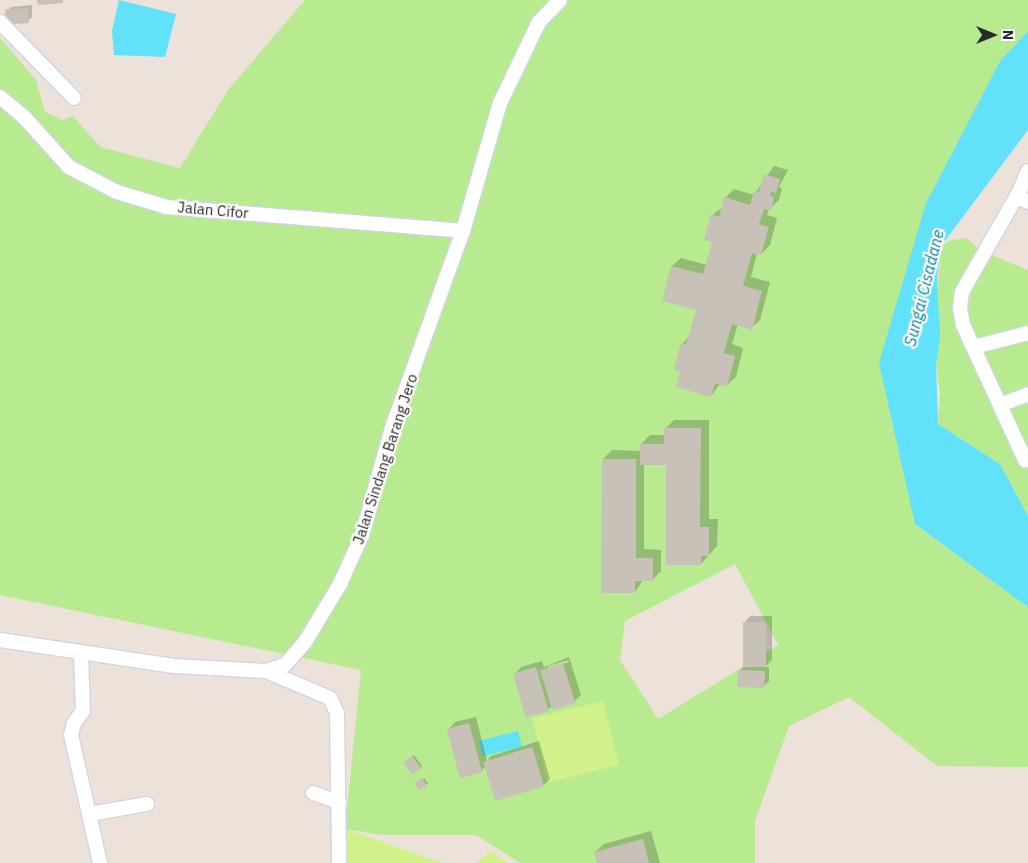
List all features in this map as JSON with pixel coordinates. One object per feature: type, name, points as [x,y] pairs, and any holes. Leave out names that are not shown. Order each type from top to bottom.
[{"type":"street","name":"Jalan Sindang Barang Jero","points":[[271,670],[286,665],[305,642],[340,584],[362,535],[393,425],[463,231],[500,103],[539,22],[560,0]]},
{"type":"street","points":[[0,22],[15,41],[74,98]]},
{"type":"street","name":"Jalan Cifor","points":[[0,97],[24,117],[69,167],[117,192],[167,206],[463,231]]},
{"type":"street","points":[[1028,171],[1023,197],[962,292],[962,321],[1025,460],[1028,459]]},
{"type":"street","points":[[974,347],[1028,333]]},
{"type":"street","points":[[1000,405],[1028,394]]},
{"type":"street","points":[[0,640],[174,666],[271,670],[321,694],[334,705],[337,713],[339,863]]},
{"type":"street","points":[[81,652],[83,711],[74,723],[71,735],[100,863]]},
{"type":"street","points":[[313,793],[339,802]]},
{"type":"street","points":[[90,814],[147,804]]},
{"type":"green space","points":[[305,0],[1028,0],[1028,31],[1000,61],[926,203],[915,524],[1028,607],[1028,767],[937,766],[849,697],[789,726],[755,821],[755,863],[520,863],[476,835],[382,835],[345,829],[361,670],[0,595],[0,38],[36,80],[45,112],[63,120],[73,116],[100,147],[180,168],[228,90]],"holes":[[[735,564],[778,645],[658,719],[620,660],[625,621]]]},
{"type":"green space","points":[[967,238],[979,250],[1028,270],[1028,516],[1000,464],[938,424],[940,393],[936,365],[940,336],[936,311],[941,246],[951,240]]},
{"type":"green space","points":[[603,701],[619,765],[548,783],[532,719]]},
{"type":"green space","points":[[345,829],[443,863],[344,863]]},
{"type":"green space","points":[[490,851],[508,863],[476,863]]},
{"type":"water","points":[[119,0],[176,14],[165,57],[114,55],[112,31]]},
{"type":"water","name":"Sungai Cisadane","points":[[1028,31],[1028,130],[941,246],[937,279],[940,336],[936,365],[938,424],[1000,464],[1028,516],[1028,607],[915,524],[879,363],[926,203],[1000,61]]},
{"type":"water","points":[[518,731],[522,747],[483,756],[479,741]]},
{"type":"building","points":[[37,0],[63,0],[63,3],[38,5]]},
{"type":"building","points":[[28,8],[29,23],[6,25],[5,10]]},
{"type":"building","points":[[764,174],[780,179],[776,193],[771,192],[770,196],[774,197],[771,211],[764,209],[759,224],[769,227],[761,255],[752,253],[743,286],[762,291],[752,330],[732,324],[724,353],[735,356],[727,387],[715,383],[711,397],[676,387],[680,371],[674,369],[681,343],[686,344],[696,310],[662,301],[671,266],[703,274],[712,242],[704,240],[711,214],[719,217],[724,197],[750,205],[754,191],[759,192]]},
{"type":"building","points":[[664,428],[701,428],[700,527],[709,527],[709,556],[701,556],[701,565],[666,565],[666,465],[640,465],[640,444],[664,444]]},
{"type":"building","points":[[602,459],[636,459],[636,558],[653,558],[653,581],[635,581],[635,593],[601,593]]},
{"type":"building","points":[[743,622],[766,622],[766,667],[743,667]]},
{"type":"building","points":[[563,663],[575,703],[552,710],[540,670]]},
{"type":"building","points":[[536,667],[549,711],[526,718],[513,674]]},
{"type":"building","points":[[738,670],[765,671],[764,688],[737,687]]},
{"type":"building","points":[[469,723],[482,772],[460,778],[447,729]]},
{"type":"building","points":[[532,747],[544,786],[495,801],[483,762]]},
{"type":"building","points":[[412,756],[421,768],[412,775],[403,763]]},
{"type":"building","points":[[422,778],[427,786],[419,790],[414,783]]},
{"type":"building","points":[[643,839],[649,863],[597,863],[594,852]]}]
